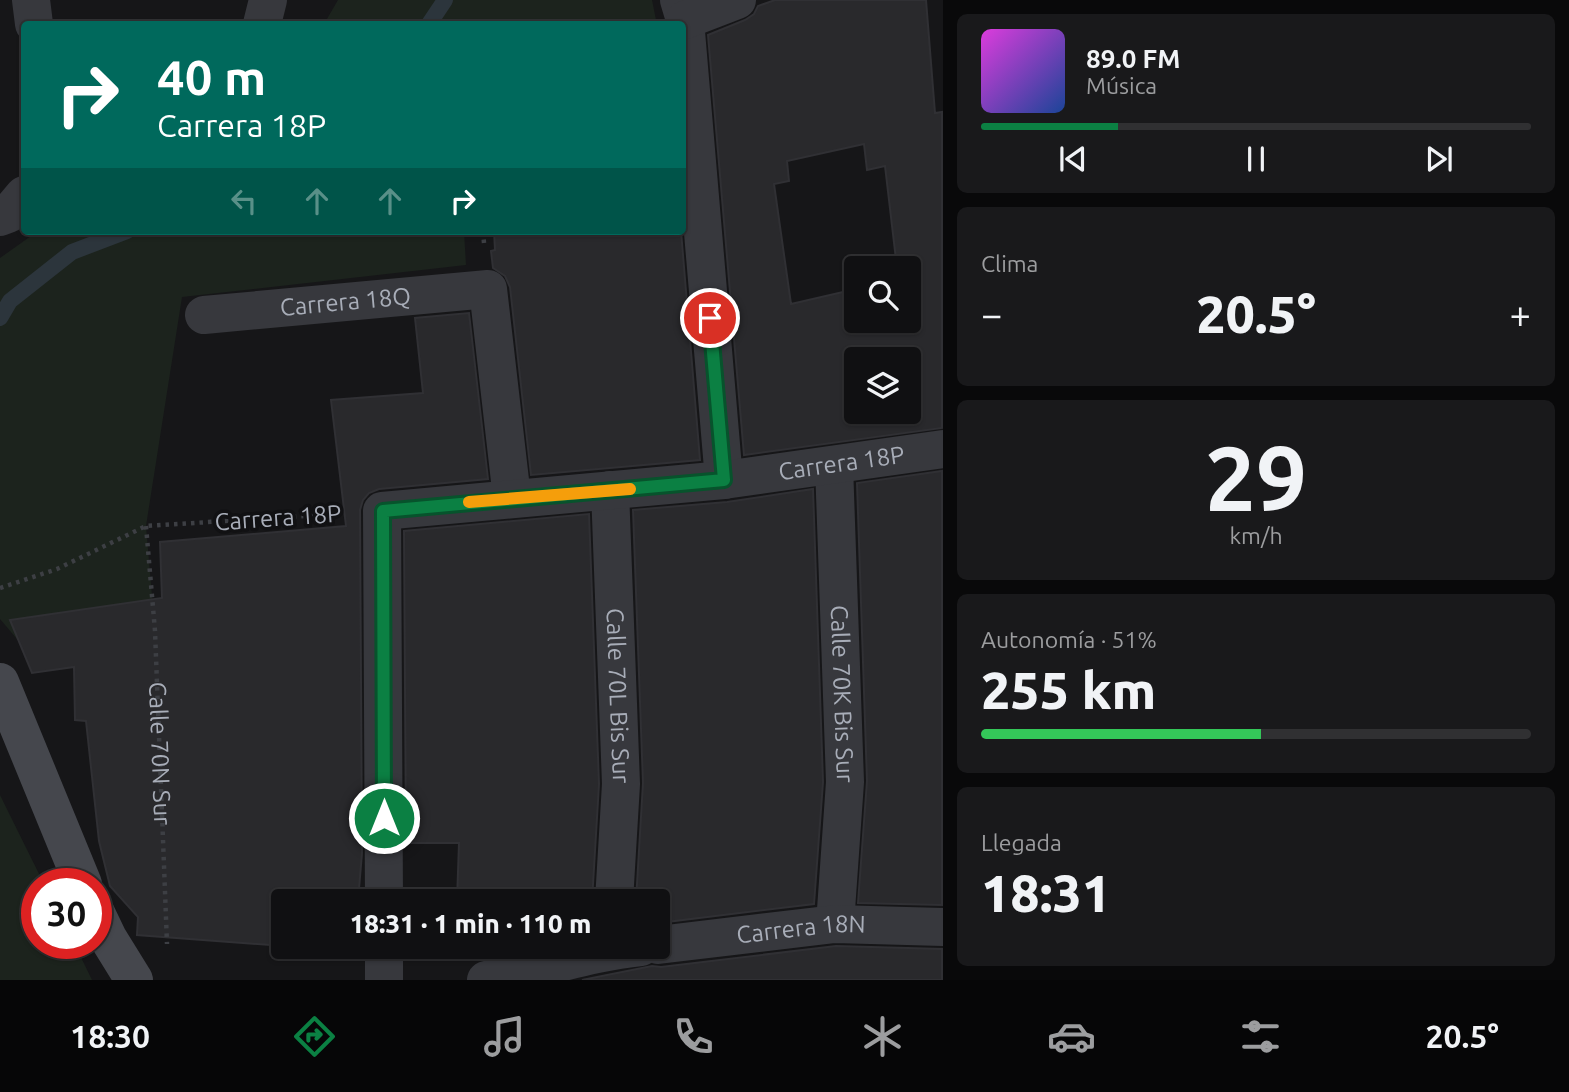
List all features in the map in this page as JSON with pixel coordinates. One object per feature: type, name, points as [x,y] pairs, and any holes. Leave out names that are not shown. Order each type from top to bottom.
[{"type":"street","points":[[31,0],[34,21]]},
{"type":"street","points":[[682,10],[737,0]]},
{"type":"street","points":[[686,55],[724,480]]},
{"type":"street","points":[[0,217],[8,214],[21,199]]},
{"type":"street","name":"Carrera 18Q","points":[[204,315],[488,289],[512,498]]},
{"type":"street","name":"Carrera 18P","points":[[383,511],[724,480],[943,449]]},
{"type":"street","name":"Calle 70K Bis Sur","points":[[834,465],[845,782],[835,924]]},
{"type":"street","name":"Calle 70L Bis Sur","points":[[610,491],[621,784],[615,889]]},
{"type":"street","points":[[383,511],[384,889]]},
{"type":"street","points":[[0,682],[76,868]]},
{"type":"street","name":"Carrera 18N","points":[[670,944],[835,924],[943,928]]},
{"type":"street","points":[[112,944],[134,980]]},
{"type":"street","points":[[384,959],[384,980]]},
{"type":"street","points":[[485,980],[522,974],[579,959]]},
{"type":"path","name":"Carrera 18P","points":[[0,588],[57,569],[146,526],[383,511]]},
{"type":"path","name":"Calle 70N Sur","points":[[146,526],[155,631],[168,952]]},
{"type":"shaded area","points":[[338,0],[652,0],[656,20],[654,21],[326,21]]},
{"type":"shaded area","points":[[32,235],[464,235],[466,265],[182,297],[146,526],[155,631],[28,652],[0,619],[0,258]]},
{"type":"shaded area","points":[[0,795],[36,868],[21,868],[21,959],[82,959],[92,980],[0,980]]},
{"type":"building","points":[[775,0],[926,0],[935,113],[942,112],[942,428],[744,455],[708,35],[754,14],[758,6]],"holes":[[[864,144],[867,170],[885,166],[896,256],[921,256],[921,333],[844,333],[844,292],[791,304],[774,184],[789,181],[787,161]]]},
{"type":"building","points":[[494,235],[681,235],[700,460],[531,475],[510,287],[505,276],[493,268],[491,251],[495,250]]},
{"type":"building","points":[[469,313],[488,479],[379,489],[369,493],[363,500],[360,510],[362,853],[359,889],[271,889],[271,945],[137,935],[138,917],[112,888],[112,868],[106,868],[99,841],[86,721],[75,720],[74,667],[32,673],[10,620],[162,598],[160,542],[346,526],[331,400],[423,393],[415,318]]},
{"type":"building","points":[[942,471],[942,905],[858,903],[867,781],[857,483]]},
{"type":"building","points":[[813,489],[823,782],[814,904],[670,922],[670,889],[637,889],[643,783],[633,510],[727,502]]},
{"type":"building","points":[[589,514],[599,784],[593,889],[457,889],[459,843],[406,843],[404,531]]},
{"type":"building","points":[[836,946],[942,949],[942,980],[582,980],[652,966]]},
{"type":"waterway","points":[[431,21],[445,0]]},
{"type":"waterway","points":[[0,318],[10,301],[72,252],[117,235]]},
{"type":"slow traffic","points":[[469,502],[630,489]]},
{"type":"route","points":[[384,818],[383,511],[724,480],[710,318]]}]
